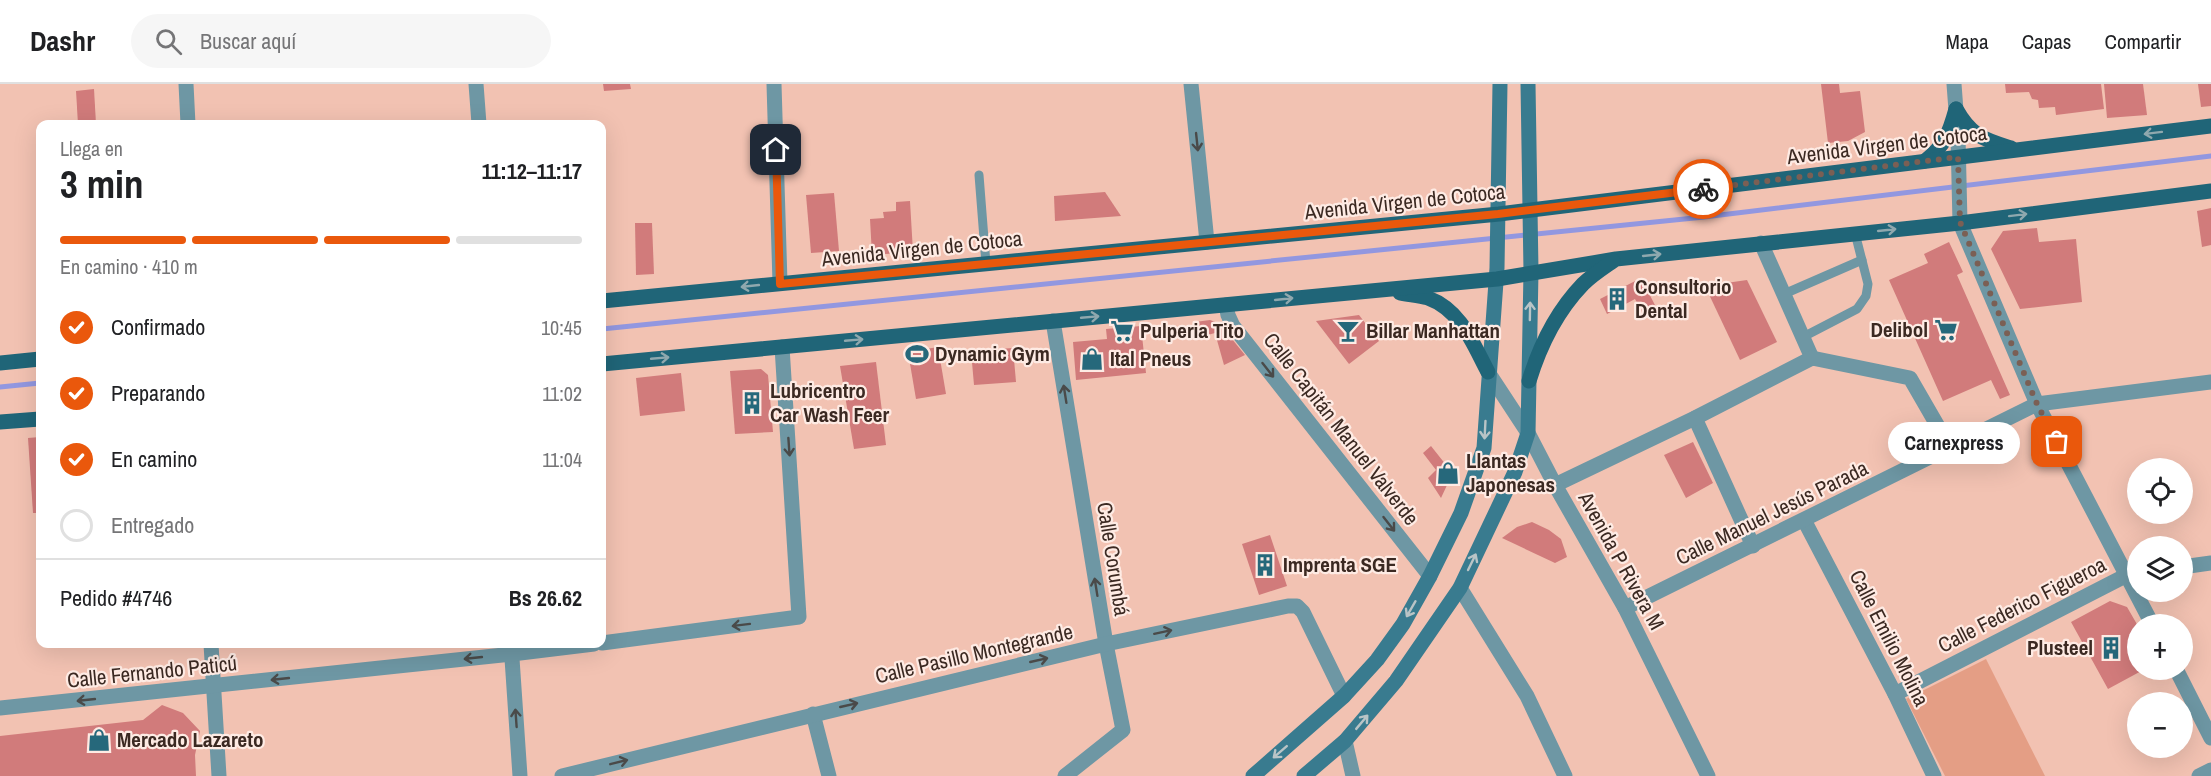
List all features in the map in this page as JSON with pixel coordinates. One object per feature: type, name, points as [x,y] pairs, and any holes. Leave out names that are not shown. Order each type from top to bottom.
[{"type":"main road","points":[[1253,776],[1344,696],[1377,660],[1430,576],[1461,513],[1484,448],[1497,273],[1500,84]]},
{"type":"main road","points":[[1519,84],[1529,106]]},
{"type":"main road","points":[[1304,776],[1345,741],[1396,681],[1460,588],[1515,472],[1528,433],[1531,214],[1528,84]]},
{"type":"main road","points":[[1956,109],[1966,126],[1979,138],[2017,150]]},
{"type":"main road","points":[[1924,162],[1938,151],[1947,139],[1956,109]]},
{"type":"main road","name":"Avenida Virgen de Cotoca","points":[[606,301],[1207,242],[1498,218],[2211,126]]},
{"type":"main road","points":[[606,364],[1376,290],[1531,268],[1855,234],[1960,217],[2211,191]]},
{"type":"main road","points":[[1529,381],[1538,352],[1560,313],[1584,283],[1616,259]]},
{"type":"main road","points":[[1376,290],[1427,297],[1447,307],[1461,322],[1488,372]]},
{"type":"main road","points":[[0,363],[36,359]]},
{"type":"main road","points":[[0,422],[36,419]]},
{"type":"street","points":[[186,84],[188,120]]},
{"type":"street","points":[[476,84],[479,120]]},
{"type":"street","points":[[774,84],[780,284]]},
{"type":"street","points":[[1191,84],[1207,242]]},
{"type":"street","points":[[1954,84],[1960,217],[2037,404],[2127,565]]},
{"type":"street","points":[[1761,243],[1812,358]]},
{"type":"street","name":"Calle Capitán Manuel Valverde","points":[[1226,304],[1233,326],[1430,576]]},
{"type":"street","name":"Calle Corumbá","points":[[1053,321],[1106,644],[1123,730],[1065,776]]},
{"type":"street","points":[[606,642],[799,617],[782,347]]},
{"type":"street","points":[[1555,485],[1695,418],[1812,358],[1910,378],[1951,448]]},
{"type":"street","name":"Avenida P Rivera M","points":[[1488,372],[1528,433],[1625,608],[1708,776]]},
{"type":"street","name":"Calle Manuel Jesús Parada","points":[[1625,608],[2037,404],[2211,382]]},
{"type":"street","points":[[1695,418],[1753,546]]},
{"type":"street","name":"Calle Emilio Molina","points":[[1804,520],[1895,694],[1930,775]]},
{"type":"street","points":[[2193,565],[2211,563]]},
{"type":"street","name":"Calle Federico Figueroa","points":[[1895,694],[2127,577]]},
{"type":"street","points":[[1460,588],[1527,696],[1565,776]]},
{"type":"street","name":"Calle Pasillo Montegrande","points":[[562,776],[1106,644],[1288,606],[1298,606],[1303,612],[1344,696]]},
{"type":"street","points":[[210,648],[219,776]]},
{"type":"street","name":"Calle Fernando Paticú","points":[[0,708],[213,687],[528,648]]},
{"type":"street","points":[[511,649],[520,776]]},
{"type":"street","points":[[2182,680],[2211,738]]},
{"type":"street","points":[[813,714],[829,776]]},
{"type":"street","points":[[1345,741],[1353,776]]},
{"type":"street","points":[[2199,776],[2211,770]]},
{"type":"lane","points":[[979,176],[986,264]]},
{"type":"lane","points":[[1803,337],[1857,309],[1866,296],[1868,284],[1855,234]]},
{"type":"lane","points":[[1784,294],[1862,260]]},
{"type":"shaded area","points":[[1986,659],[2045,776],[1945,776],[1906,699]]},
{"type":"building","points":[[603,84],[630,84],[631,89],[604,91]]},
{"type":"building","points":[[1821,84],[1839,84],[1840,93],[1860,91],[1865,132],[1848,141],[1828,143]]},
{"type":"building","points":[[2005,84],[2101,84],[2104,109],[2056,115],[2055,107],[2039,108],[2038,100],[2032,99],[2029,92],[2006,93]]},
{"type":"building","points":[[2104,84],[2143,84],[2147,115],[2107,118]]},
{"type":"building","points":[[2198,84],[2211,84],[2211,106],[2201,107]]},
{"type":"building","points":[[94,89],[96,120],[78,120],[76,91]]},
{"type":"building","points":[[1105,192],[1121,216],[1055,221],[1054,196]]},
{"type":"building","points":[[834,193],[839,251],[811,253],[806,195]]},
{"type":"building","points":[[910,201],[913,252],[872,255],[870,219],[884,218],[883,212],[896,211],[896,202]]},
{"type":"building","points":[[2211,208],[2211,245],[2202,247],[2197,211]]},
{"type":"building","points":[[635,223],[652,223],[654,274],[636,275]]},
{"type":"building","points":[[2037,228],[2039,242],[2076,239],[2082,302],[2020,309],[1991,249],[2003,231]]},
{"type":"building","name":"Delibol","points":[[1949,242],[1963,272],[1957,275],[2010,395],[2000,399],[1991,380],[1943,401],[1889,280],[1928,263],[1924,254]]},
{"type":"building","points":[[1641,278],[1657,309],[1644,316],[1635,299],[1607,314],[1600,299]]},
{"type":"building","points":[[1747,280],[1777,342],[1740,360],[1705,286]]},
{"type":"building","name":"Billar Manhattan","points":[[1359,315],[1379,341],[1349,364],[1316,321]]},
{"type":"building","points":[[1210,320],[1223,328],[1245,355],[1224,365],[1215,333],[1200,337],[1195,322]]},
{"type":"building","points":[[1141,326],[1146,373],[1076,380],[1073,342],[1107,339],[1106,329]]},
{"type":"building","points":[[938,347],[946,394],[916,399],[908,352]]},
{"type":"building","points":[[1013,348],[1016,382],[974,385],[971,351]]},
{"type":"building","points":[[876,362],[886,445],[854,449],[840,366]]},
{"type":"building","name":"Lubricentro Car Wash Feer","points":[[761,369],[768,375],[773,432],[735,434],[730,371]]},
{"type":"building","points":[[681,373],[685,411],[640,416],[636,378]]},
{"type":"building","points":[[36,437],[36,513],[33,513],[28,438]]},
{"type":"building","points":[[1693,442],[1713,483],[1686,498],[1664,455]]},
{"type":"building","points":[[1431,446],[1450,470],[1448,483],[1441,498],[1428,478],[1436,470],[1423,453]]},
{"type":"building","points":[[1532,522],[1561,539],[1567,557],[1555,563],[1502,538],[1517,527]]},
{"type":"building","name":"Imprenta SGE","points":[[1270,535],[1287,586],[1259,595],[1242,544]]},
{"type":"building","name":"Plusteel","points":[[2110,601],[2127,607],[2131,614],[2127,614],[2127,679],[2108,689],[2071,622]]},
{"type":"building","name":"Mercado Lazareto","points":[[162,705],[183,713],[200,731],[195,755],[196,776],[0,776],[0,736],[143,720]]},
{"type":"waterway","points":[[606,329],[1704,217],[2211,156]]},
{"type":"waterway","points":[[0,387],[36,383]]},
{"type":"way so far","points":[[1703,189],[1958,157],[1960,222],[2037,404],[2057,442]]},
{"type":"place","name":"Consultorio Dental","points":[[1617,299]]},
{"type":"place","name":"Delibol","points":[[1946,330]]},
{"type":"place","name":"Pulperia Tito","points":[[1122,331]]},
{"type":"place","name":"Billar Manhattan","points":[[1348,331]]},
{"type":"place","name":"Dynamic Gym","points":[[917,354]]},
{"type":"place","name":"Ital Pneus","points":[[1092,359]]},
{"type":"place","name":"Lubricentro Car Wash Feer","points":[[752,403]]},
{"type":"place","name":"Carnexpress","points":[[2057,442]]},
{"type":"place","name":"Llantas Japonesas","points":[[1448,473]]},
{"type":"place","name":"Imprenta SGE","points":[[1265,565]]},
{"type":"place","name":"Plusteel","points":[[2111,648]]},
{"type":"place","name":"Mercado Lazareto","points":[[99,740]]},
{"type":"route","points":[[776,150],[780,284],[1498,214],[1703,189]]}]
